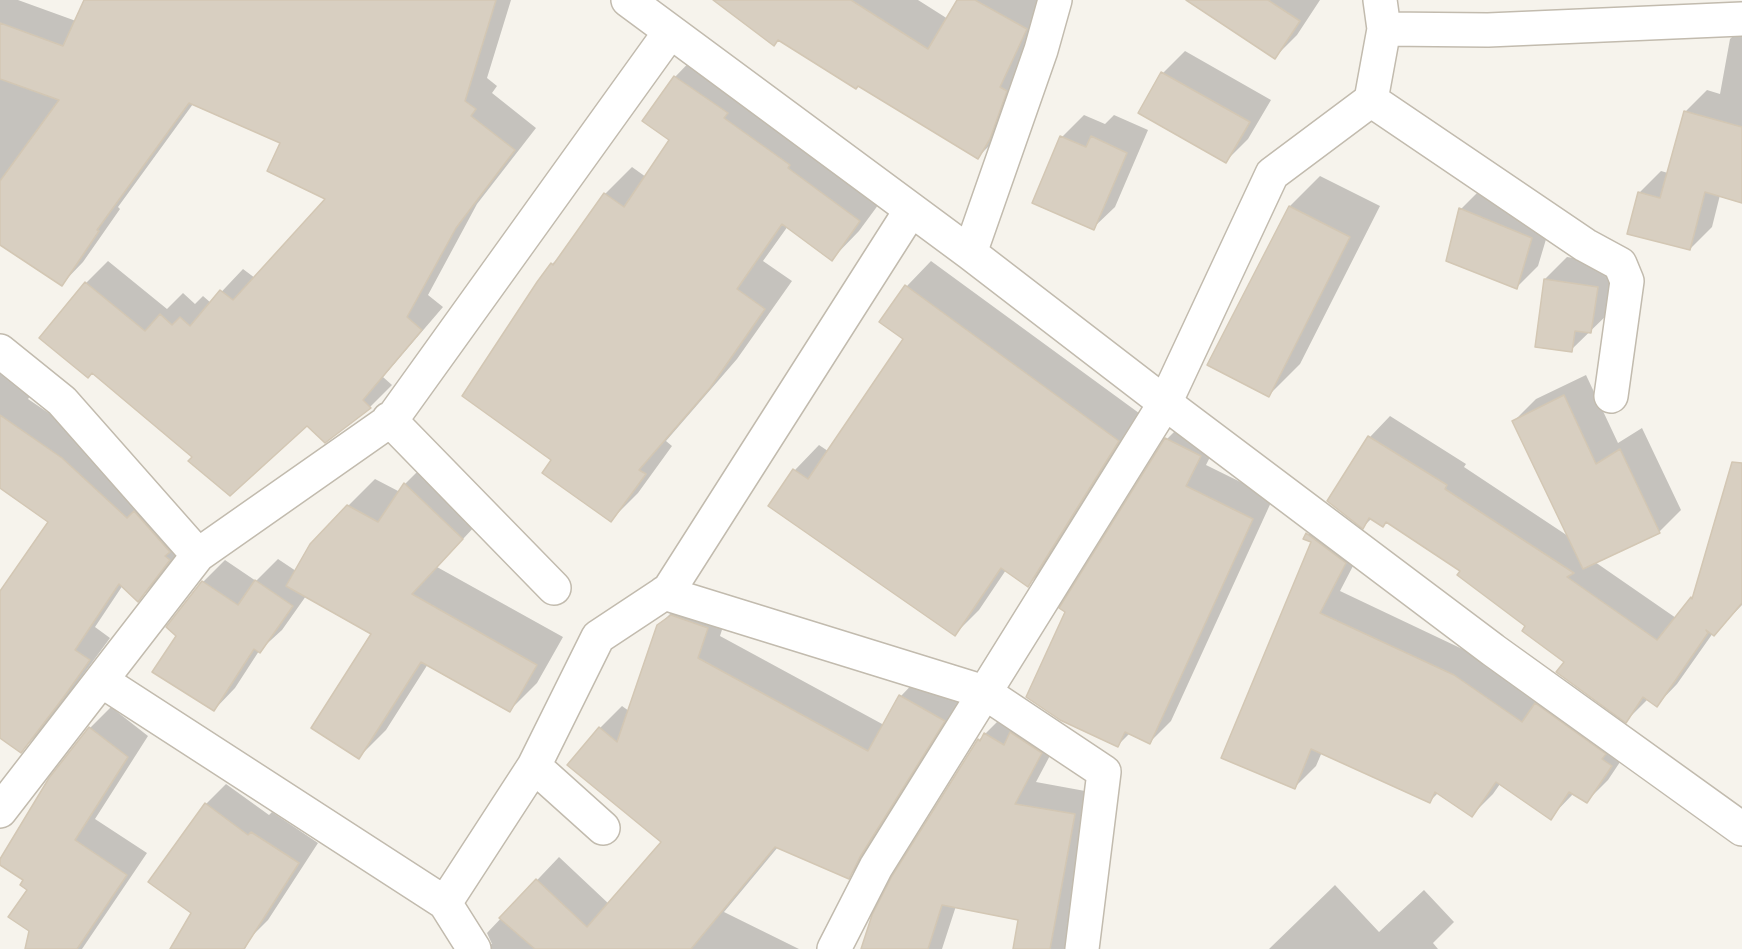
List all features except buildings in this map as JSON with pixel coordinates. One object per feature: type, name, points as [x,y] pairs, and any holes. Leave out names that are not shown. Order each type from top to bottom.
[{"type":"street","points":[[628,0],[970,253],[1165,404],[1493,650],[1742,829]]},
{"type":"street","points":[[970,253],[1041,50],[1055,0]]},
{"type":"street","points":[[834,949],[876,867],[1165,404],[1272,174],[1371,100],[1382,14],[1488,30],[1742,19]]},
{"type":"street","points":[[0,812],[198,555],[392,419],[670,32]]},
{"type":"street","points":[[1371,100],[1585,245],[1620,264],[1627,281],[1611,396]]},
{"type":"street","points":[[445,903],[534,766],[598,637],[669,590],[911,210]]},
{"type":"street","points":[[0,351],[62,401],[198,555]]},
{"type":"street","points":[[389,419],[554,588]]},
{"type":"street","points":[[664,593],[984,692],[1104,772],[1082,949]]},
{"type":"street","points":[[102,681],[445,903],[474,949]]},
{"type":"street","points":[[534,766],[603,828]]}]
